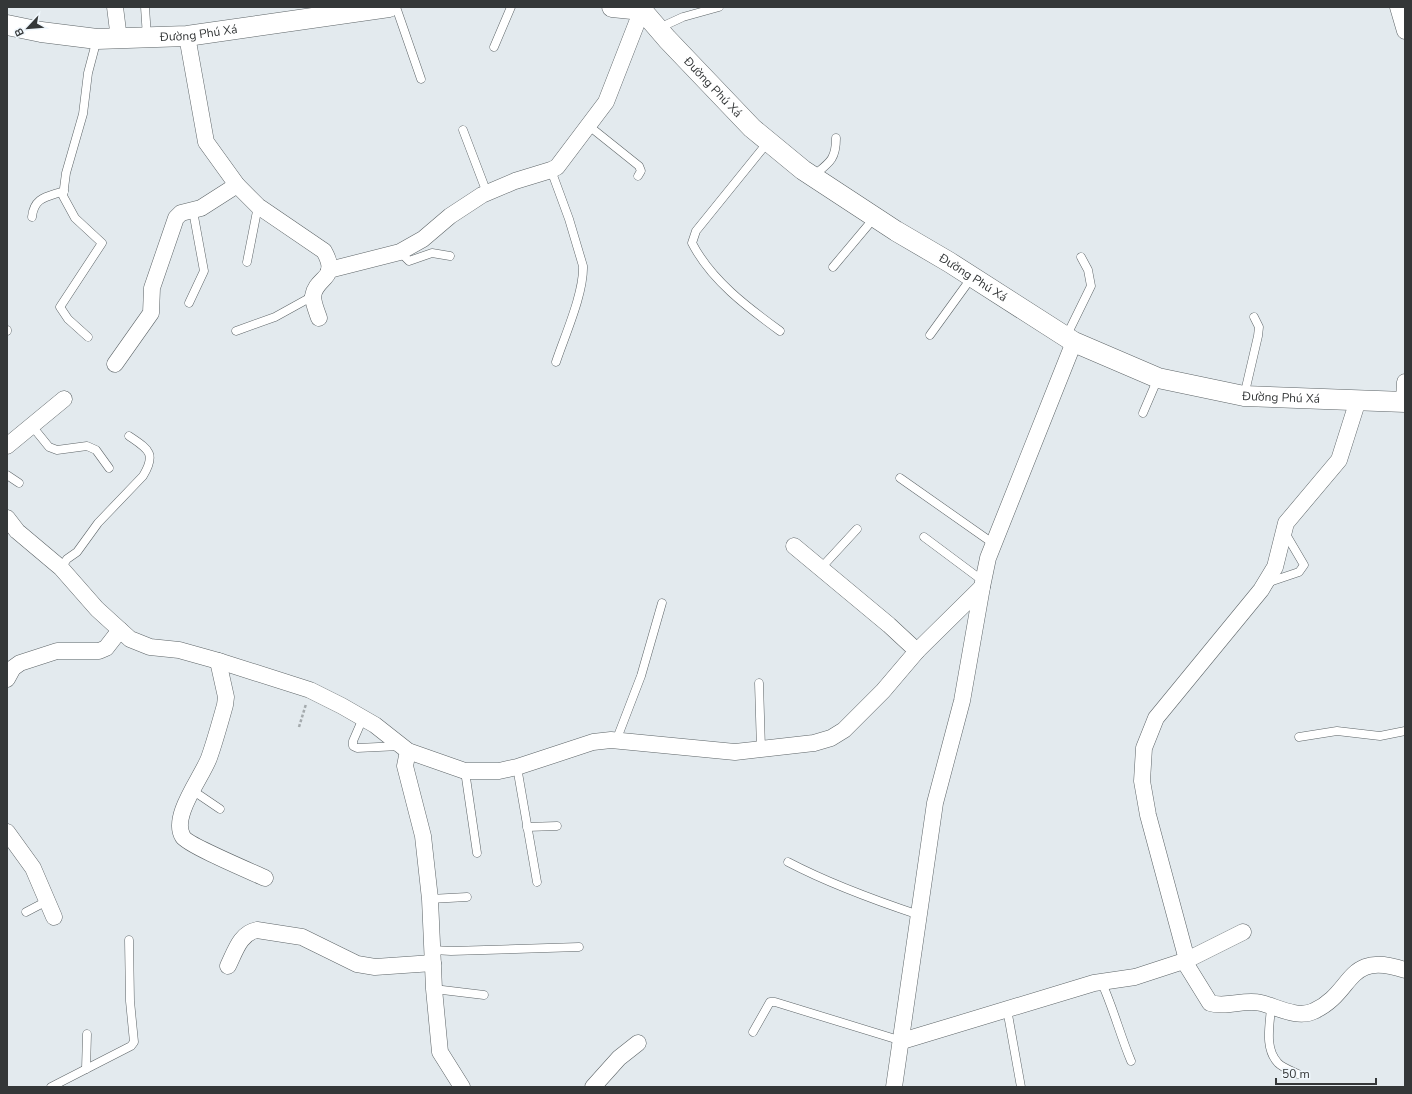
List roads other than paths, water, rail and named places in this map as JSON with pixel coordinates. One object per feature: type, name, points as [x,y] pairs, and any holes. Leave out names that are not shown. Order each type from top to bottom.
[{"type":"street","points":[[115,7],[119,39]]},
{"type":"street","name":"Đường Phú Xá","points":[[7,25],[41,32],[97,39],[148,38],[187,36],[343,11],[389,7]]},
{"type":"street","points":[[329,270],[400,252],[423,239],[450,216],[487,193],[514,181],[557,167],[606,102],[643,8],[612,7]]},
{"type":"street","points":[[1398,7],[1405,31]]},
{"type":"street","name":"Đường Phú Xá","points":[[643,8],[659,29],[752,128],[812,176],[1070,339],[1158,378],[1244,396],[1405,402]]},
{"type":"street","points":[[187,36],[206,142],[238,185],[258,206],[324,250],[328,258],[330,267],[329,270],[313,296],[319,318]]},
{"type":"street","points":[[115,364],[151,313],[152,288],[176,218],[181,213],[193,211],[238,185]]},
{"type":"street","points":[[894,1087],[902,1041],[935,804],[962,701],[982,584],[994,544],[1070,339]]},
{"type":"street","points":[[1405,382],[1405,402]]},
{"type":"street","points":[[7,446],[64,399]]},
{"type":"street","points":[[1358,400],[1340,460],[1290,518],[1284,531],[1275,568],[1265,583],[1156,718],[1144,748],[1142,781],[1148,815],[1186,960],[1210,1003],[1218,1006],[1261,1003],[1271,1007],[1304,1014],[1314,1012],[1331,1000],[1354,973],[1364,966],[1393,966],[1405,970]]},
{"type":"street","points":[[7,518],[17,531],[61,568],[97,609],[130,639],[150,646],[179,650],[218,661],[310,690],[363,718],[404,748],[465,771],[499,771],[517,767],[593,742],[616,741],[735,752],[814,743],[831,738],[844,730],[883,691],[917,651],[982,584]]},
{"type":"street","points":[[794,546],[889,625],[917,651]]},
{"type":"street","points":[[7,679],[13,668],[20,663],[57,651],[99,651],[106,648],[120,630]]},
{"type":"street","points":[[218,661],[226,697],[225,705],[208,760],[192,790],[181,818],[180,830],[184,838],[265,878]]},
{"type":"street","points":[[404,748],[406,766],[423,836],[430,899],[434,989],[440,1052],[462,1087]]},
{"type":"street","points":[[7,832],[33,868],[54,917]]},
{"type":"street","points":[[228,966],[244,936],[251,931],[257,930],[302,937],[357,964],[375,967],[433,957]]},
{"type":"street","points":[[902,1041],[1101,981],[1135,977],[1186,960],[1243,932]]},
{"type":"street","points":[[593,1087],[619,1058],[638,1043]]},
{"type":"lane","points":[[145,7],[148,38]]},
{"type":"lane","points":[[396,7],[421,79]]},
{"type":"lane","points":[[494,47],[511,7]]},
{"type":"lane","points":[[659,29],[683,17],[719,7]]},
{"type":"lane","points":[[88,337],[68,320],[60,307],[102,243],[75,218],[63,196],[66,173],[83,114],[88,73],[97,39]]},
{"type":"lane","points":[[589,126],[640,166],[641,170],[638,176]]},
{"type":"lane","points":[[463,130],[487,193]]},
{"type":"lane","points":[[812,176],[832,160],[836,150],[836,138]]},
{"type":"lane","points":[[768,141],[696,231],[692,243],[697,253],[727,288],[751,310],[780,331]]},
{"type":"lane","points":[[551,170],[569,219],[583,266],[583,274],[578,294],[556,362]]},
{"type":"lane","points":[[32,217],[33,207],[39,200],[64,191]]},
{"type":"lane","points":[[247,262],[258,206]]},
{"type":"lane","points":[[189,303],[204,271],[193,211]]},
{"type":"lane","points":[[833,267],[875,217]]},
{"type":"lane","points":[[400,252],[409,261],[432,253],[450,256]]},
{"type":"lane","points":[[1070,339],[1091,286],[1088,270],[1081,257]]},
{"type":"lane","points":[[930,335],[972,277]]},
{"type":"lane","points":[[236,331],[275,317],[313,296]]},
{"type":"lane","points":[[1244,396],[1258,336],[1259,327],[1254,317]]},
{"type":"lane","points":[[1143,413],[1158,378]]},
{"type":"lane","points":[[32,426],[49,446],[57,450],[87,446],[96,450],[109,468]]},
{"type":"lane","points":[[61,568],[85,542],[98,523],[143,476],[148,468],[151,456],[148,450],[129,436]]},
{"type":"lane","points":[[7,475],[19,483]]},
{"type":"lane","points":[[900,478],[994,544]]},
{"type":"lane","points":[[821,568],[857,529]]},
{"type":"lane","points":[[1265,583],[1299,572],[1304,565],[1284,531]]},
{"type":"lane","points":[[924,537],[982,584]]},
{"type":"lane","points":[[616,741],[650,649],[662,603]]},
{"type":"lane","points":[[759,683],[762,749]]},
{"type":"lane","points":[[363,718],[352,741],[353,746],[357,748],[404,748]]},
{"type":"lane","points":[[1298,737],[1337,731],[1380,736],[1405,731]]},
{"type":"lane","points":[[517,767],[537,882]]},
{"type":"lane","points":[[465,771],[477,853]]},
{"type":"lane","points":[[192,790],[220,809]]},
{"type":"lane","points":[[527,827],[557,826]]},
{"type":"lane","points":[[788,862],[810,874],[870,898],[919,915]]},
{"type":"lane","points":[[430,899],[467,897]]},
{"type":"lane","points":[[26,912],[47,901]]},
{"type":"lane","points":[[51,1087],[131,1046],[134,1042],[130,1000],[129,940]]},
{"type":"lane","points":[[433,957],[451,951],[579,946]]},
{"type":"lane","points":[[1101,981],[1114,1008],[1122,1039],[1131,1061]]},
{"type":"lane","points":[[434,989],[484,995]]},
{"type":"lane","points":[[753,1032],[766,1006],[770,1002],[775,1002],[902,1041]]},
{"type":"lane","points":[[1271,1007],[1268,1038],[1271,1051],[1278,1064],[1298,1074]]},
{"type":"lane","points":[[1007,1009],[1021,1087]]},
{"type":"lane","points":[[86,1069],[87,1034]]}]
